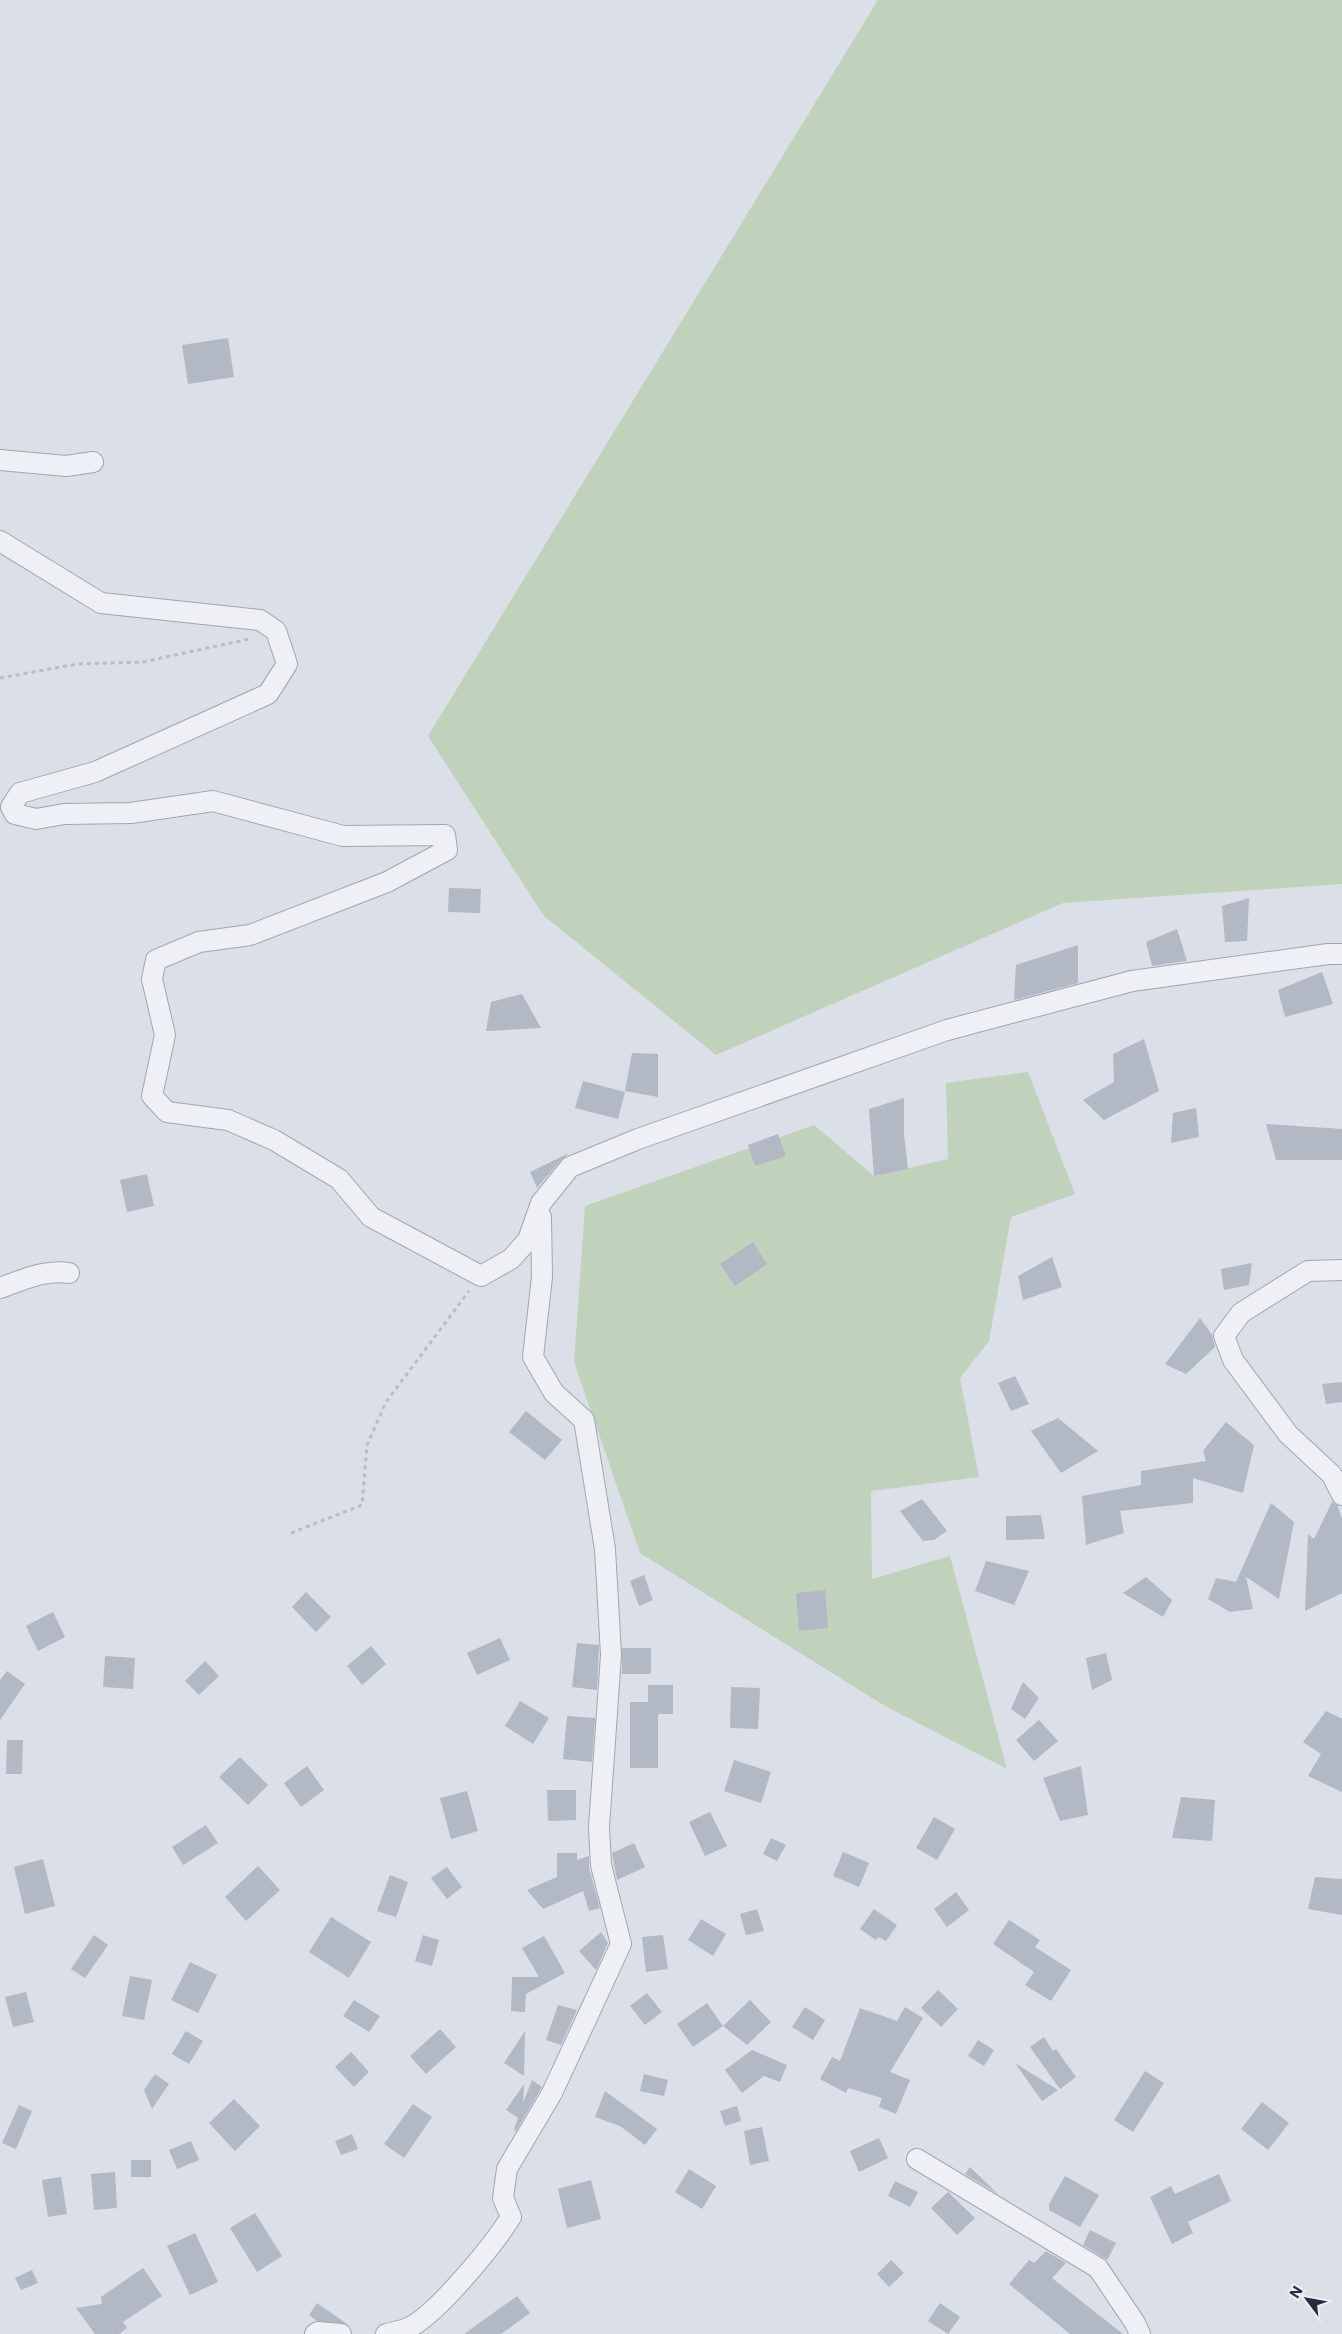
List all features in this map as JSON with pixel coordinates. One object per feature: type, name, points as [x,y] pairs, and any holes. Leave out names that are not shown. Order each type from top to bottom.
[{"type":"street","points":[[0,460],[66,466],[93,462]]},
{"type":"street","points":[[0,541],[101,603],[260,620],[276,631],[286,664],[268,694],[95,772],[20,793],[5,809],[24,818],[36,819],[64,814],[131,813],[212,802],[344,836],[445,835],[447,850],[387,882],[250,935],[199,942],[156,960],[152,979],[165,1035],[152,1096],[167,1112],[228,1120],[274,1140],[339,1179],[371,1218],[481,1276],[511,1259],[528,1240],[541,1203],[570,1167],[638,1139],[947,1030],[1132,981],[1328,954],[1342,954]]},
{"type":"street","points":[[386,2334],[409,2328],[430,2313],[495,2243],[511,2217],[502,2198],[507,2169],[552,2093],[621,1944],[601,1865],[599,1827],[611,1655],[606,1549],[584,1420],[554,1393],[533,1357],[542,1277],[541,1203]]},
{"type":"street","points":[[1342,1270],[1308,1271],[1241,1313],[1224,1336],[1233,1360],[1282,1426],[1332,1475],[1342,1495]]},
{"type":"street","points":[[0,1288],[46,1272],[69,1272]]},
{"type":"street","points":[[917,2159],[1098,2268],[1135,2323],[1140,2334]]},
{"type":"street","points":[[315,2334],[318,2332],[341,2334]]},
{"type":"path","points":[[0,678],[77,664],[143,662],[249,639],[276,631]]},
{"type":"path","points":[[291,1533],[362,1504],[367,1445],[386,1402],[481,1276]]},
{"type":"green space","points":[[878,0],[1342,0],[1342,884],[1063,903],[716,1055],[544,916],[428,736]]},
{"type":"green space","points":[[1028,1072],[1075,1194],[1011,1217],[989,1341],[960,1378],[979,1477],[871,1491],[872,1579],[950,1556],[1007,1769],[885,1706],[640,1553],[574,1362],[585,1206],[814,1125],[874,1176],[948,1159],[946,1083]]},
{"type":"building","points":[[228,338],[234,377],[188,384],[182,345]]},
{"type":"building","points":[[449,888],[481,889],[480,913],[448,912]]},
{"type":"building","points":[[1249,898],[1247,941],[1225,942],[1222,906]]},
{"type":"building","points":[[1177,929],[1187,961],[1152,966],[1146,942]]},
{"type":"building","points":[[1078,945],[1078,983],[1014,1000],[1016,965]]},
{"type":"building","points":[[1322,972],[1333,1004],[1285,1017],[1278,990]]},
{"type":"building","points":[[522,994],[541,1028],[486,1031],[491,1002]]},
{"type":"building","points":[[1144,1039],[1159,1091],[1104,1120],[1083,1100],[1114,1082],[1113,1054]]},
{"type":"building","points":[[632,1053],[658,1054],[658,1097],[625,1091]]},
{"type":"building","points":[[583,1081],[625,1092],[618,1119],[575,1108]]},
{"type":"building","points":[[904,1098],[904,1134],[908,1169],[874,1176],[869,1109]]},
{"type":"building","points":[[1196,1108],[1199,1137],[1171,1143],[1173,1113]]},
{"type":"building","points":[[1266,1124],[1342,1129],[1342,1160],[1276,1160]]},
{"type":"building","points":[[778,1134],[786,1156],[755,1166],[748,1145]]},
{"type":"building","points":[[569,1153],[561,1160],[537,1188],[530,1172]]},
{"type":"building","points":[[147,1174],[154,1206],[127,1212],[120,1180]]},
{"type":"building","points":[[753,1242],[767,1264],[735,1286],[720,1264]]},
{"type":"building","points":[[1052,1257],[1062,1287],[1023,1300],[1018,1276]]},
{"type":"building","points":[[1252,1263],[1249,1285],[1224,1290],[1221,1269]]},
{"type":"building","points":[[1200,1318],[1212,1335],[1215,1347],[1186,1374],[1165,1364]]},
{"type":"building","points":[[1015,1376],[1029,1404],[1011,1411],[998,1383]]},
{"type":"building","points":[[1342,1382],[1342,1402],[1326,1404],[1322,1384]]},
{"type":"building","points":[[526,1411],[562,1440],[545,1460],[509,1432]]},
{"type":"building","points":[[1058,1418],[1098,1451],[1061,1473],[1031,1431]]},
{"type":"building","points":[[1226,1422],[1254,1445],[1243,1493],[1193,1478],[1193,1503],[1120,1511],[1124,1533],[1086,1545],[1082,1496],[1141,1485],[1141,1471],[1206,1461],[1203,1451]]},
{"type":"building","points":[[922,1499],[947,1531],[934,1540],[923,1541],[900,1511]]},
{"type":"building","points":[[1332,1502],[1337,1505],[1342,1518],[1342,1593],[1305,1611],[1308,1534],[1314,1539]]},
{"type":"building","points":[[1271,1503],[1294,1522],[1279,1599],[1246,1577],[1253,1609],[1230,1612],[1208,1599],[1216,1578],[1236,1582]]},
{"type":"building","points":[[1041,1515],[1045,1539],[1006,1540],[1006,1516]]},
{"type":"building","points":[[986,1561],[1029,1571],[1014,1605],[975,1591]]},
{"type":"building","points":[[644,1575],[653,1600],[639,1606],[630,1581]]},
{"type":"building","points":[[1146,1577],[1172,1600],[1163,1617],[1123,1593]]},
{"type":"building","points":[[825,1590],[828,1628],[799,1631],[796,1593]]},
{"type":"building","points":[[306,1592],[331,1617],[316,1632],[292,1607]]},
{"type":"building","points":[[53,1612],[65,1637],[38,1651],[26,1626]]},
{"type":"building","points":[[500,1638],[510,1660],[477,1675],[467,1653]]},
{"type":"building","points":[[577,1643],[599,1645],[597,1690],[572,1687]]},
{"type":"building","points":[[371,1646],[386,1664],[362,1685],[347,1666]]},
{"type":"building","points":[[622,1648],[651,1648],[651,1674],[622,1674]]},
{"type":"building","points":[[1106,1653],[1112,1680],[1092,1690],[1086,1658]]},
{"type":"building","points":[[105,1656],[135,1658],[133,1689],[103,1687]]},
{"type":"building","points":[[205,1661],[219,1676],[199,1695],[185,1681]]},
{"type":"building","points":[[7,1671],[25,1684],[0,1720],[0,1680]]},
{"type":"building","points":[[1023,1682],[1039,1698],[1025,1719],[1011,1709]]},
{"type":"building","points":[[648,1685],[673,1685],[673,1714],[658,1714],[658,1768],[630,1768],[630,1702],[648,1702]]},
{"type":"building","points":[[731,1687],[760,1688],[758,1729],[730,1728]]},
{"type":"building","points":[[520,1701],[549,1718],[533,1744],[505,1726]]},
{"type":"building","points":[[1326,1711],[1342,1719],[1342,1792],[1308,1776],[1321,1754],[1303,1742]]},
{"type":"building","points":[[567,1716],[595,1718],[592,1762],[563,1759]]},
{"type":"building","points":[[1039,1720],[1058,1741],[1034,1761],[1016,1740]]},
{"type":"building","points":[[7,1740],[23,1740],[22,1774],[6,1774]]},
{"type":"building","points":[[240,1757],[268,1785],[248,1805],[219,1777]]},
{"type":"building","points":[[734,1760],[771,1772],[761,1803],[724,1791]]},
{"type":"building","points":[[307,1766],[324,1790],[301,1807],[284,1783]]},
{"type":"building","points":[[1081,1766],[1088,1815],[1060,1821],[1043,1778]]},
{"type":"building","points":[[547,1790],[576,1790],[576,1820],[548,1821]]},
{"type":"building","points":[[467,1791],[478,1831],[451,1839],[440,1798]]},
{"type":"building","points":[[1181,1797],[1215,1800],[1212,1841],[1172,1838]]},
{"type":"building","points":[[710,1812],[727,1846],[705,1856],[689,1822]]},
{"type":"building","points":[[934,1817],[955,1829],[937,1860],[916,1848]]},
{"type":"building","points":[[206,1825],[218,1843],[183,1865],[172,1847]]},
{"type":"building","points":[[771,1838],[786,1845],[777,1861],[763,1854]]},
{"type":"building","points":[[634,1843],[645,1867],[617,1880],[612,1853]]},
{"type":"building","points":[[843,1852],[869,1863],[859,1887],[833,1876]]},
{"type":"building","points":[[557,1853],[577,1853],[577,1860],[589,1856],[589,1868],[600,1908],[589,1911],[583,1891],[543,1909],[527,1890],[557,1877]]},
{"type":"building","points":[[43,1859],[55,1906],[25,1914],[14,1867]]},
{"type":"building","points":[[258,1866],[280,1890],[246,1921],[225,1897]]},
{"type":"building","points":[[447,1867],[462,1887],[447,1899],[431,1878]]},
{"type":"building","points":[[390,1875],[408,1882],[396,1917],[377,1911]]},
{"type":"building","points":[[1315,1877],[1342,1879],[1342,1915],[1308,1909]]},
{"type":"building","points":[[956,1892],[969,1910],[947,1927],[934,1909]]},
{"type":"building","points":[[757,1909],[764,1931],[746,1935],[740,1914]]},
{"type":"building","points":[[874,1909],[897,1925],[886,1941],[878,1937],[876,1940],[860,1929]]},
{"type":"building","points":[[331,1917],[371,1942],[349,1978],[309,1952]]},
{"type":"building","points":[[701,1919],[726,1934],[713,1956],[688,1940]]},
{"type":"building","points":[[1009,1920],[1040,1940],[1035,1947],[1071,1970],[1051,2001],[1025,1985],[1034,1972],[993,1944]]},
{"type":"building","points":[[601,1932],[608,1943],[596,1970],[579,1951]]},
{"type":"building","points":[[94,1935],[108,1945],[85,1978],[71,1969]]},
{"type":"building","points":[[423,1935],[439,1940],[432,1966],[415,1961]]},
{"type":"building","points":[[663,1935],[668,1969],[646,1972],[642,1937]]},
{"type":"building","points":[[544,1936],[565,1973],[526,1994],[525,2012],[511,2011],[512,1977],[539,1977],[522,1948]]},
{"type":"building","points":[[190,1962],[217,1975],[198,2013],[171,2000]]},
{"type":"building","points":[[130,1976],[152,1980],[144,2020],[122,2016]]},
{"type":"building","points":[[938,1990],[958,2009],[941,2027],[921,2008]]},
{"type":"building","points":[[26,1992],[34,2022],[13,2027],[5,1997]]},
{"type":"building","points":[[647,1993],[662,2012],[645,2025],[630,2006]]},
{"type":"building","points":[[354,2000],[380,2016],[369,2032],[343,2016]]},
{"type":"building","points":[[750,2000],[771,2022],[747,2045],[723,2026]]},
{"type":"building","points":[[707,2003],[723,2026],[693,2047],[677,2024]]},
{"type":"building","points":[[558,2005],[577,2010],[561,2045],[546,2040]]},
{"type":"building","points":[[805,2007],[825,2020],[813,2040],[792,2027]]},
{"type":"building","points":[[905,2007],[923,2018],[890,2072],[910,2080],[896,2114],[879,2107],[882,2098],[848,2088],[846,2093],[820,2079],[832,2057],[840,2061],[860,2008],[897,2021]]},
{"type":"building","points":[[440,2029],[456,2047],[426,2074],[410,2056]]},
{"type":"building","points":[[186,2031],[203,2041],[189,2064],[172,2054]]},
{"type":"building","points":[[525,2031],[524,2076],[504,2063]]},
{"type":"building","points":[[1044,2037],[1053,2051],[1056,2049],[1076,2077],[1060,2089],[1030,2047]]},
{"type":"building","points":[[978,2040],[994,2050],[984,2066],[968,2056]]},
{"type":"building","points":[[752,2050],[787,2065],[780,2082],[764,2076],[742,2093],[725,2070]]},
{"type":"building","points":[[351,2052],[369,2072],[354,2087],[335,2067]]},
{"type":"building","points":[[1015,2063],[1058,2090],[1042,2101]]},
{"type":"building","points":[[1145,2071],[1164,2083],[1133,2132],[1114,2120]]},
{"type":"building","points":[[155,2074],[169,2084],[152,2109],[144,2090]]},
{"type":"building","points":[[644,2074],[668,2080],[664,2096],[640,2091]]},
{"type":"building","points":[[532,2080],[542,2087],[516,2131],[514,2130],[518,2118],[506,2110],[524,2084],[523,2103]]},
{"type":"building","points":[[605,2091],[657,2129],[645,2145],[620,2126],[595,2117]]},
{"type":"building","points":[[234,2099],[260,2126],[235,2151],[209,2123]]},
{"type":"building","points":[[1262,2102],[1289,2123],[1268,2150],[1241,2129]]},
{"type":"building","points":[[413,2104],[432,2117],[404,2158],[384,2144]]},
{"type":"building","points":[[19,2105],[32,2111],[16,2149],[2,2143]]},
{"type":"building","points":[[737,2106],[741,2121],[725,2126],[720,2111]]},
{"type":"building","points":[[762,2127],[769,2161],[750,2165],[744,2131]]},
{"type":"building","points":[[352,2134],[358,2149],[341,2155],[335,2141]]},
{"type":"building","points":[[879,2138],[888,2158],[859,2172],[850,2151]]},
{"type":"building","points":[[191,2141],[199,2160],[177,2169],[169,2150]]},
{"type":"building","points":[[131,2160],[151,2160],[151,2177],[131,2177]]},
{"type":"building","points":[[970,2167],[998,2194],[965,2174]]},
{"type":"building","points":[[689,2169],[716,2186],[702,2209],[675,2192]]},
{"type":"building","points":[[115,2172],[117,2208],[94,2210],[91,2174]]},
{"type":"building","points":[[1219,2174],[1231,2201],[1188,2222],[1193,2233],[1172,2244],[1150,2197],[1171,2186],[1175,2194]]},
{"type":"building","points":[[1065,2176],[1099,2195],[1080,2227],[1049,2210],[1049,2204]]},
{"type":"building","points":[[61,2177],[67,2214],[48,2217],[42,2180]]},
{"type":"building","points":[[591,2180],[601,2219],[567,2228],[558,2189]]},
{"type":"building","points":[[895,2181],[918,2192],[910,2207],[888,2196]]},
{"type":"building","points":[[948,2192],[975,2218],[957,2235],[931,2208]]},
{"type":"building","points":[[255,2213],[282,2256],[257,2272],[230,2228]]},
{"type":"building","points":[[1090,2230],[1116,2243],[1107,2260],[1083,2245]]},
{"type":"building","points":[[195,2233],[218,2282],[190,2295],[167,2246]]},
{"type":"building","points":[[1046,2251],[1066,2263],[1052,2278],[1123,2334],[1070,2334],[1009,2284],[1029,2260],[1034,2263]]},
{"type":"building","points":[[891,2260],[904,2273],[889,2287],[877,2274]]},
{"type":"building","points":[[143,2268],[162,2296],[123,2322],[127,2328],[119,2334],[95,2334],[76,2308],[102,2304],[101,2297]]},
{"type":"building","points":[[32,2270],[38,2283],[21,2290],[15,2278]]},
{"type":"building","points":[[517,2296],[530,2313],[501,2334],[464,2334]]},
{"type":"building","points":[[317,2303],[347,2324],[317,2321],[309,2315]]},
{"type":"building","points":[[940,2303],[960,2317],[948,2334],[928,2321]]}]
